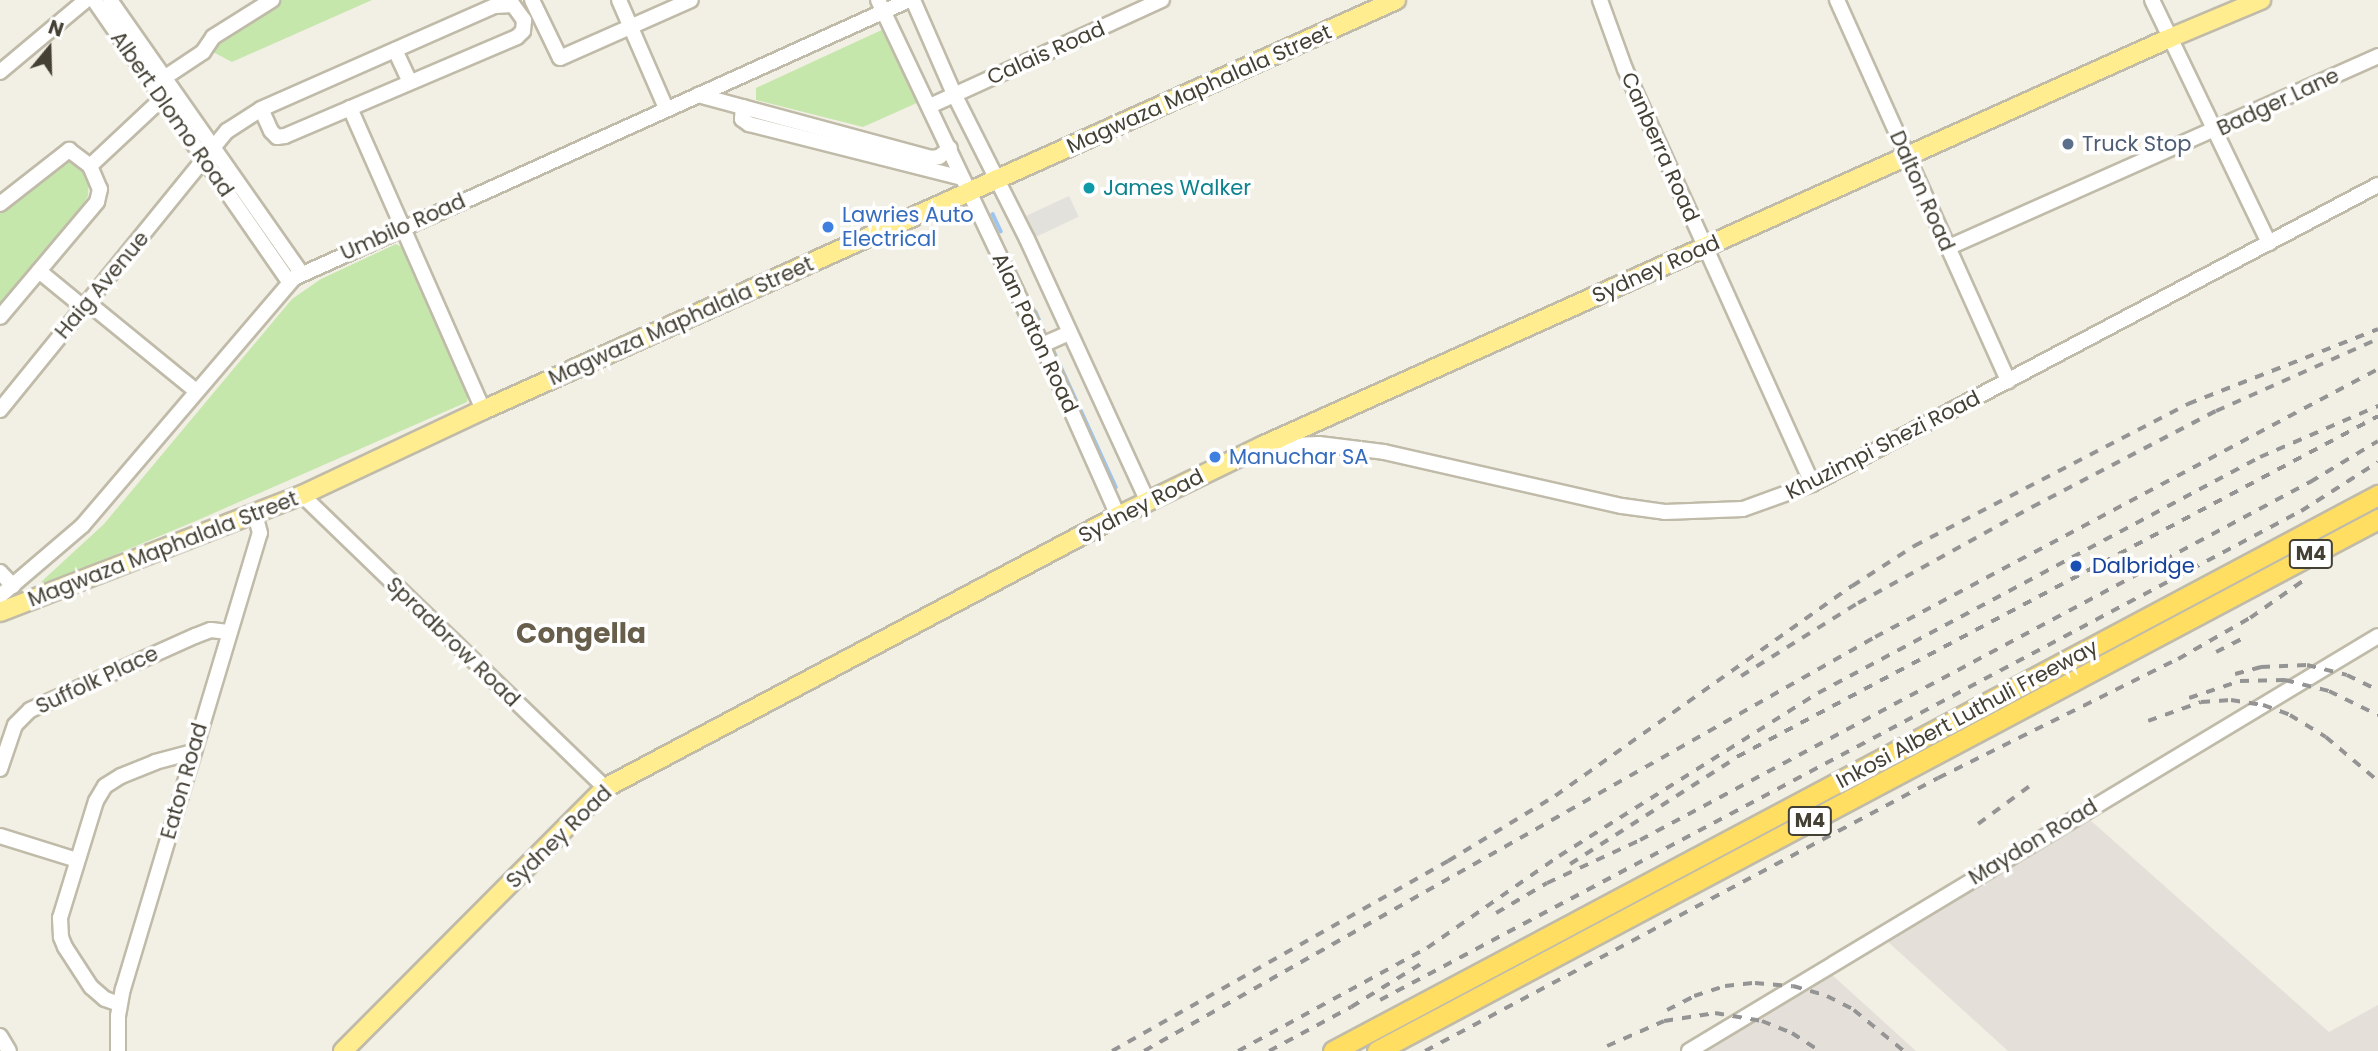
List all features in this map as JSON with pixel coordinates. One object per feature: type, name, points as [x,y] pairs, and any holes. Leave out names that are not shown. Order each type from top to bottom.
[{"type":"highway","name":"Inkosi Albert Luthuli Freeway","points":[[1333,1051],[2378,495]]},
{"type":"highway","name":"Inkosi Albert Luthuli Freeway","points":[[1377,1051],[2378,519]]},
{"type":"main road","name":"Sydney Road","points":[[343,1051],[606,788],[1118,516],[1262,446],[2170,38],[2261,0]]},
{"type":"main road","name":"Magwaza Maphalala Street","points":[[0,612],[302,495],[966,185],[998,179],[1384,2]]},
{"type":"street","points":[[0,72],[86,0]]},
{"type":"street","name":"Albert Dlomo Road","points":[[94,0],[162,89],[295,277]]},
{"type":"street","name":"Albert Dlomo Road","points":[[110,0],[162,89]]},
{"type":"street","points":[[90,166],[162,89],[203,52],[213,37],[272,0]]},
{"type":"street","points":[[532,0],[558,57],[691,0]]},
{"type":"street","points":[[619,0],[666,108]]},
{"type":"street","name":"Umbilo Road","points":[[0,596],[82,525],[295,277],[402,226],[698,95],[881,6],[911,0]]},
{"type":"street","name":"Alan Paton Road","points":[[911,0],[954,94],[998,179],[1148,502]]},
{"type":"street","name":"Calais Road","points":[[930,106],[1162,0]]},
{"type":"street","name":"Canberra Road","points":[[1600,0],[1625,69],[1812,484]]},
{"type":"street","name":"Dalton Road","points":[[1837,0],[2008,381]]},
{"type":"street","points":[[2152,0],[2269,243]]},
{"type":"street","name":"Haig Avenue","points":[[0,410],[227,131],[261,109],[495,6],[513,5],[521,13],[525,26],[517,37],[410,82]]},
{"type":"street","name":"Alan Paton Road","points":[[881,6],[1042,345],[1118,516]]},
{"type":"street","points":[[261,109],[271,131],[282,137],[410,82],[396,50]]},
{"type":"street","name":"Badger Lane","points":[[1947,248],[2378,56]]},
{"type":"street","points":[[698,95],[743,107],[742,119],[746,123],[931,158],[939,157],[950,148]]},
{"type":"street","points":[[350,108],[483,410]]},
{"type":"street","points":[[850,142],[966,185]]},
{"type":"street","points":[[0,204],[65,152],[73,151],[90,166],[100,197],[0,317]]},
{"type":"street","name":"Khuzimpi Shezi Road","points":[[1262,446],[1320,444],[1384,452],[1622,506],[1665,512],[1743,509],[1812,484],[2378,185]]},
{"type":"street","points":[[39,271],[196,391]]},
{"type":"street","points":[[1042,345],[1069,333]]},
{"type":"street","name":"Spradbrow Road","points":[[302,495],[606,788]]},
{"type":"street","name":"Eaton Road","points":[[118,1051],[119,1004],[192,752],[260,533],[255,514]]},
{"type":"street","points":[[0,572],[13,586]]},
{"type":"street","name":"Suffolk Place","points":[[0,769],[15,725],[30,710],[211,629],[228,632]]},
{"type":"street","name":"Maydon Road","points":[[1689,1051],[2378,636]]},
{"type":"street","points":[[119,1004],[105,999],[91,987],[61,937],[60,918],[96,801],[105,786],[155,762],[192,752]]},
{"type":"street","points":[[0,836],[78,860]]},
{"type":"street","points":[[0,1036],[9,1051]]},
{"type":"shaded area","points":[[1069,196],[1079,217],[1036,237],[1026,216]]},
{"type":"shaded area","points":[[2089,819],[2329,1032],[2378,1005],[2378,1051],[2008,1051],[1887,941]]},
{"type":"shaded area","points":[[1830,973],[1916,1051],[1701,1051]]},
{"type":"green space","points":[[280,0],[372,0],[232,62],[213,52],[210,45]]},
{"type":"green space","points":[[886,28],[919,102],[863,127],[756,100],[756,88]]},
{"type":"green space","points":[[77,160],[89,174],[88,196],[75,217],[0,309],[0,212],[55,163]]},
{"type":"green space","points":[[396,244],[405,249],[468,396],[467,402],[198,520],[45,584],[41,582],[104,524],[292,299],[321,279]]},
{"type":"waterway","points":[[993,214],[1001,231]]},
{"type":"waterway","points":[[1036,312],[1042,326]]},
{"type":"waterway","points":[[1052,347],[1116,487]]},
{"type":"railway","points":[[1112,1051],[1448,861],[1555,796],[1852,586],[1914,546],[2188,404],[2378,329]]},
{"type":"railway","points":[[1741,676],[1858,603],[2032,507],[2216,411],[2378,339]]},
{"type":"railway","points":[[1144,1051],[1875,637],[2378,369]]},
{"type":"railway","points":[[1238,1051],[1427,948],[1559,856],[1818,693],[2260,457],[2378,406]]},
{"type":"railway","points":[[1570,864],[1737,757],[2378,416]]},
{"type":"railway","points":[[1496,913],[1547,883],[1640,840],[2310,482],[2378,441]]},
{"type":"railway","points":[[1380,1000],[2301,511],[2378,462]]},
{"type":"railway","points":[[1425,1051],[1938,778],[2178,659],[2250,618],[2304,580]]},
{"type":"railway","points":[[2216,652],[2244,638]]},
{"type":"railway","points":[[2235,674],[2261,667],[2307,665],[2347,675],[2378,690]]},
{"type":"railway","points":[[2189,698],[2240,681],[2285,680],[2329,691],[2378,715]]},
{"type":"railway","points":[[2148,721],[2201,702],[2231,700],[2263,705],[2290,715],[2326,737],[2378,781]]},
{"type":"railway","points":[[1978,824],[2035,782]]},
{"type":"railway","points":[[1269,1051],[1351,1007],[1424,962]]},
{"type":"railway","points":[[1667,1010],[1694,996],[1725,986],[1755,983],[1793,986],[1827,996],[1854,1010],[1904,1051]]},
{"type":"railway","points":[[1607,1046],[1664,1021],[1715,1013],[1762,1021],[1792,1033],[1820,1051]]},
{"type":"place","name":"Truck Stop","points":[[2068,144]]},
{"type":"place","name":"James Walker","points":[[1089,188]]},
{"type":"place","name":"Lawries Auto Electrical","points":[[828,227]]},
{"type":"place","name":"Manuchar SA","points":[[1215,457]]},
{"type":"place","name":"Dalbridge","points":[[2076,566]]},
{"type":"district","name":"Congella","points":[[581,634]]}]
